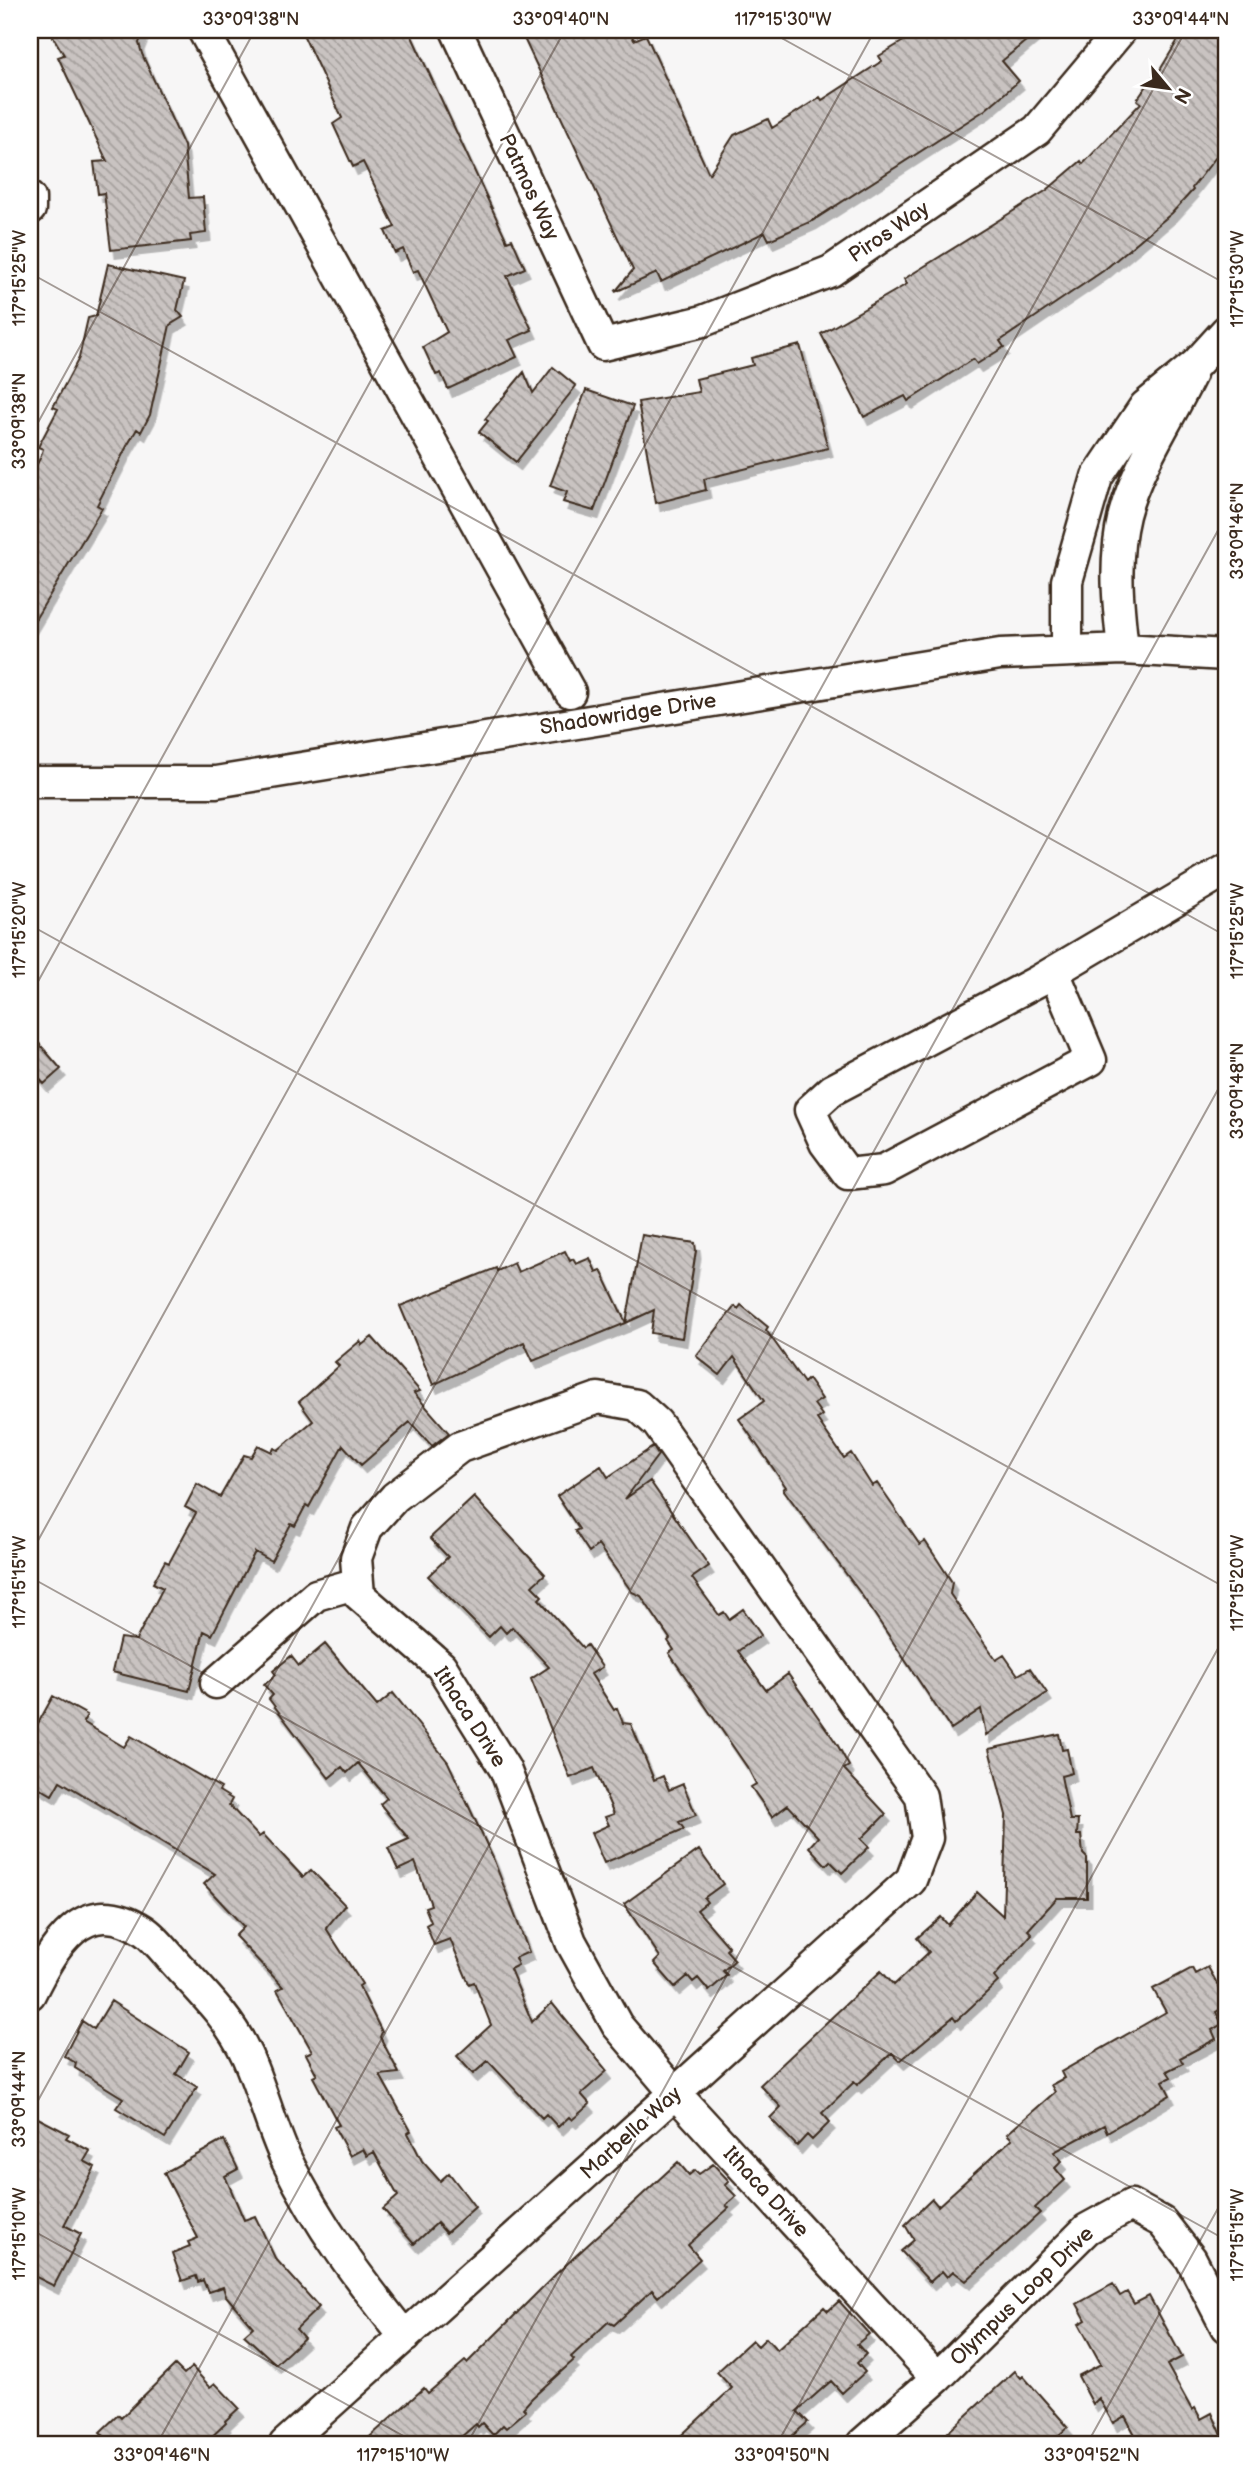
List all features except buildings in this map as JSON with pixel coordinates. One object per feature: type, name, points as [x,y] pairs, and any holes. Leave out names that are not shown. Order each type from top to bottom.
[{"type":"street","points":[[203,30],[570,692]]},
{"type":"street","name":"Patmos Way","points":[[456,30],[603,345]]},
{"type":"street","name":"Piros Way","points":[[603,345],[704,321],[831,271],[1037,130],[1121,30]]},
{"type":"street","points":[[30,198],[30,209]]},
{"type":"street","points":[[1067,650],[1067,581],[1097,478],[1146,406],[1196,364],[1226,331]]},
{"type":"street","points":[[1123,649],[1116,581],[1124,516],[1135,486],[1196,364]]},
{"type":"street","points":[[1097,478],[1135,486]]},
{"type":"street","name":"Shadowridge Drive","points":[[30,782],[216,782],[1000,654],[1123,649],[1226,654]]},
{"type":"street","points":[[1054,972],[1091,1060],[884,1170],[848,1174],[825,1143],[810,1110],[832,1090],[1054,972],[1226,870]]},
{"type":"street","name":"Marbella Way","points":[[285,2444],[911,1880],[927,1838],[921,1796],[657,1423],[637,1405],[598,1398],[460,1447],[394,1497],[367,1528],[356,1558],[358,1583]]},
{"type":"street","points":[[216,1683],[316,1595],[358,1583]]},
{"type":"street","name":"Ithaca Drive","points":[[358,1583],[359,1595],[441,1666],[505,1769],[571,1942],[617,2025],[675,2093],[937,2378]]},
{"type":"street","points":[[30,1994],[53,1948],[76,1925],[95,1918],[122,1919],[145,1931],[223,2014],[247,2056],[286,2160],[339,2254],[405,2337]]},
{"type":"street","name":"Olympus Loop Drive","points":[[862,2444],[937,2378],[1087,2229],[1130,2205],[1162,2222],[1191,2259],[1226,2327]]}]
